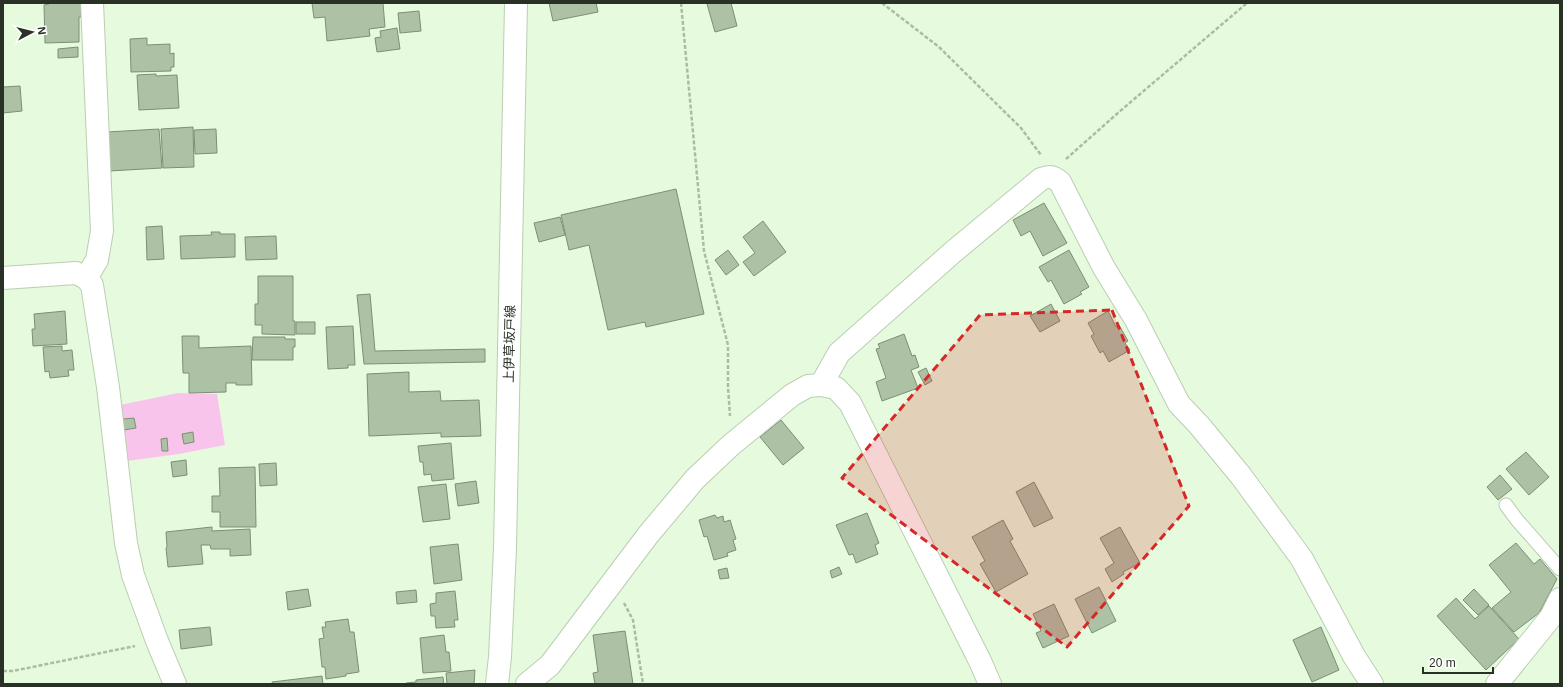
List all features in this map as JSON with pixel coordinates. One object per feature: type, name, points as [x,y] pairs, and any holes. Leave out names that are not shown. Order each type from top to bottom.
[{"type":"street","points":[[86,278],[97,260],[102,231],[92,3]]},
{"type":"street","name":"上伊草坂戸線","points":[[497,684],[500,657],[505,548],[516,3]]},
{"type":"street","points":[[821,385],[839,353],[882,314],[953,252],[1041,179],[1054,176],[1060,182],[1104,268],[1136,320],[1179,404],[1199,425],[1241,476],[1302,559],[1366,677],[1372,684]]},
{"type":"street","points":[[3,278],[76,272],[86,278],[92,285],[108,387],[126,543],[133,575],[157,641],[175,684]]},
{"type":"street","points":[[527,684],[550,665],[648,534],[695,479],[731,445],[792,395],[808,386],[821,385],[836,388],[850,403],[980,661],[990,684]]},
{"type":"street","points":[[1497,684],[1557,614]]},
{"type":"lane","points":[[1506,505],[1516,520],[1560,569]]},
{"type":"path","points":[[681,3],[704,251],[728,345],[728,387],[731,445]]},
{"type":"path","points":[[882,3],[939,47],[1021,128],[1054,176],[1065,161],[1119,112],[1247,3]]},
{"type":"path","points":[[610,586],[626,606],[633,620],[643,684]]},
{"type":"path","points":[[3,671],[13,671],[157,641]]},
{"type":"highlighted area","points":[[1112,310],[1189,506],[1067,647],[842,478],[980,315]]},
{"type":"shaded area","points":[[178,393],[217,394],[225,445],[179,454],[127,461],[120,405]]},
{"type":"building","points":[[49,3],[81,3],[81,17],[79,17],[79,42],[45,43],[44,5]]},
{"type":"building","points":[[312,3],[383,3],[385,27],[369,29],[370,36],[327,41],[325,17],[314,18]]},
{"type":"building","points":[[549,3],[596,3],[598,12],[553,21]]},
{"type":"building","points":[[731,3],[737,26],[715,32],[707,4]]},
{"type":"building","points":[[419,11],[421,31],[400,33],[398,13]]},
{"type":"building","points":[[397,28],[400,49],[377,52],[375,38],[381,37],[380,31]]},
{"type":"building","points":[[147,38],[147,45],[170,44],[170,54],[174,53],[174,67],[171,67],[171,71],[131,72],[130,39]]},
{"type":"building","points":[[78,47],[78,57],[58,58],[58,49]]},
{"type":"building","points":[[156,74],[156,76],[177,75],[179,108],[139,110],[137,75]]},
{"type":"building","points":[[20,86],[22,111],[3,113],[3,87]]},
{"type":"building","points":[[193,127],[194,167],[163,168],[161,129]]},
{"type":"building","points":[[159,129],[162,168],[109,171],[107,132]]},
{"type":"building","points":[[216,129],[217,153],[195,154],[194,130]]},
{"type":"building","points":[[676,189],[704,314],[646,327],[645,322],[608,330],[589,245],[569,250],[561,215]]},
{"type":"building","points":[[1044,203],[1067,243],[1043,256],[1030,231],[1021,236],[1013,220]]},
{"type":"building","points":[[560,217],[565,235],[539,242],[534,223]]},
{"type":"building","points":[[763,221],[786,252],[754,276],[743,262],[755,253],[743,237]]},
{"type":"building","points":[[162,226],[164,259],[147,260],[146,227]]},
{"type":"building","points":[[211,232],[220,232],[220,234],[235,234],[235,257],[181,259],[180,236],[212,235]]},
{"type":"building","points":[[276,236],[277,259],[246,260],[245,237]]},
{"type":"building","points":[[728,250],[739,265],[726,275],[715,260]]},
{"type":"building","points":[[1069,250],[1089,287],[1080,292],[1082,294],[1064,304],[1051,280],[1048,282],[1039,267]]},
{"type":"building","points":[[258,276],[293,276],[293,321],[295,321],[295,335],[262,334],[262,325],[255,325],[255,304],[258,304]]},
{"type":"building","points":[[370,294],[375,351],[485,349],[485,362],[364,364],[357,295]]},
{"type":"building","points":[[1051,304],[1060,321],[1040,332],[1030,316]]},
{"type":"building","points":[[65,311],[67,344],[33,346],[32,329],[35,329],[34,314]]},
{"type":"building","points":[[1108,311],[1116,327],[1119,325],[1128,341],[1125,343],[1130,350],[1109,362],[1103,351],[1100,353],[1091,336],[1094,334],[1088,323]]},
{"type":"building","points":[[296,322],[315,322],[315,334],[296,334]]},
{"type":"building","points":[[353,326],[355,365],[348,365],[348,368],[328,369],[326,327]]},
{"type":"building","points":[[904,334],[912,356],[915,355],[919,367],[911,370],[918,388],[882,401],[876,382],[886,378],[876,349],[880,348],[878,344]]},
{"type":"building","points":[[182,336],[199,336],[199,348],[251,346],[252,385],[236,385],[236,383],[226,383],[226,392],[189,393],[189,373],[183,373]]},
{"type":"building","points":[[253,337],[285,337],[285,339],[295,339],[295,347],[293,347],[293,360],[252,360]]},
{"type":"building","points":[[62,346],[62,351],[72,350],[74,370],[68,370],[69,376],[50,378],[49,371],[45,372],[43,347]]},
{"type":"building","points":[[926,368],[932,381],[925,385],[918,372]]},
{"type":"building","points":[[409,372],[409,392],[440,391],[441,401],[479,400],[481,436],[441,437],[441,433],[369,436],[367,374]]},
{"type":"building","points":[[134,418],[136,428],[124,430],[123,419]]},
{"type":"building","points":[[781,420],[804,448],[783,465],[760,437]]},
{"type":"building","points":[[193,432],[194,442],[184,444],[182,434]]},
{"type":"building","points":[[167,438],[168,451],[162,451],[161,439]]},
{"type":"building","points":[[451,443],[454,479],[432,481],[431,474],[424,475],[423,462],[420,462],[418,446]]},
{"type":"building","points":[[1526,452],[1549,477],[1529,495],[1506,469]]},
{"type":"building","points":[[186,460],[187,475],[173,477],[171,462]]},
{"type":"building","points":[[276,463],[277,485],[260,486],[259,464]]},
{"type":"building","points":[[255,467],[256,527],[220,527],[220,512],[212,512],[212,496],[220,496],[219,468]]},
{"type":"building","points":[[1500,475],[1512,489],[1498,500],[1487,487]]},
{"type":"building","points":[[476,481],[479,503],[458,506],[455,484]]},
{"type":"building","points":[[1034,482],[1053,518],[1034,527],[1016,492]]},
{"type":"building","points":[[446,484],[450,519],[423,522],[418,487]]},
{"type":"building","points":[[867,513],[879,543],[875,545],[878,554],[856,563],[853,554],[849,555],[836,525]]},
{"type":"building","points":[[715,515],[717,518],[723,516],[724,522],[730,520],[736,539],[733,540],[736,550],[727,553],[728,556],[714,560],[707,536],[704,537],[699,520]]},
{"type":"building","points":[[1003,520],[1013,539],[1010,541],[1028,574],[996,592],[980,564],[985,561],[972,537]]},
{"type":"building","points":[[212,527],[212,531],[250,529],[251,555],[230,556],[230,549],[211,549],[210,545],[201,545],[203,564],[168,567],[166,532]]},
{"type":"building","points":[[1120,527],[1140,563],[1123,572],[1124,574],[1112,582],[1105,569],[1114,563],[1100,538]]},
{"type":"building","points":[[1516,543],[1534,564],[1540,559],[1557,579],[1539,613],[1514,632],[1492,608],[1511,592],[1489,565]]},
{"type":"building","points":[[458,544],[462,580],[434,584],[430,547]]},
{"type":"building","points":[[839,567],[842,574],[832,578],[830,571]]},
{"type":"building","points":[[727,568],[729,578],[720,579],[718,570]]},
{"type":"building","points":[[1099,587],[1116,621],[1092,633],[1075,599]]},
{"type":"building","points":[[308,589],[311,606],[288,610],[286,592]]},
{"type":"building","points":[[1474,589],[1489,605],[1478,615],[1463,600]]},
{"type":"building","points":[[416,590],[417,602],[397,604],[396,592]]},
{"type":"building","points":[[455,591],[458,620],[454,620],[455,627],[436,628],[435,616],[431,616],[430,604],[436,603],[436,593]]},
{"type":"building","points":[[1456,598],[1475,619],[1489,606],[1519,639],[1486,670],[1437,616]]},
{"type":"building","points":[[1054,604],[1069,636],[1043,648],[1036,633],[1041,631],[1033,614]]},
{"type":"building","points":[[348,619],[350,632],[354,632],[359,672],[346,674],[346,676],[326,679],[325,667],[322,667],[319,639],[324,638],[322,627],[326,627],[325,622]]},
{"type":"building","points":[[210,627],[212,645],[181,649],[179,630]]},
{"type":"building","points":[[1321,627],[1339,670],[1312,682],[1293,640]]},
{"type":"building","points":[[625,631],[633,684],[595,684],[593,673],[598,672],[593,635]]},
{"type":"building","points":[[444,635],[446,652],[449,652],[451,671],[423,673],[420,638]]},
{"type":"building","points":[[475,670],[474,684],[447,684],[446,673]]},
{"type":"building","points":[[322,676],[323,684],[273,684],[272,682]]},
{"type":"building","points":[[443,677],[444,684],[406,684],[416,682],[416,680]]}]
